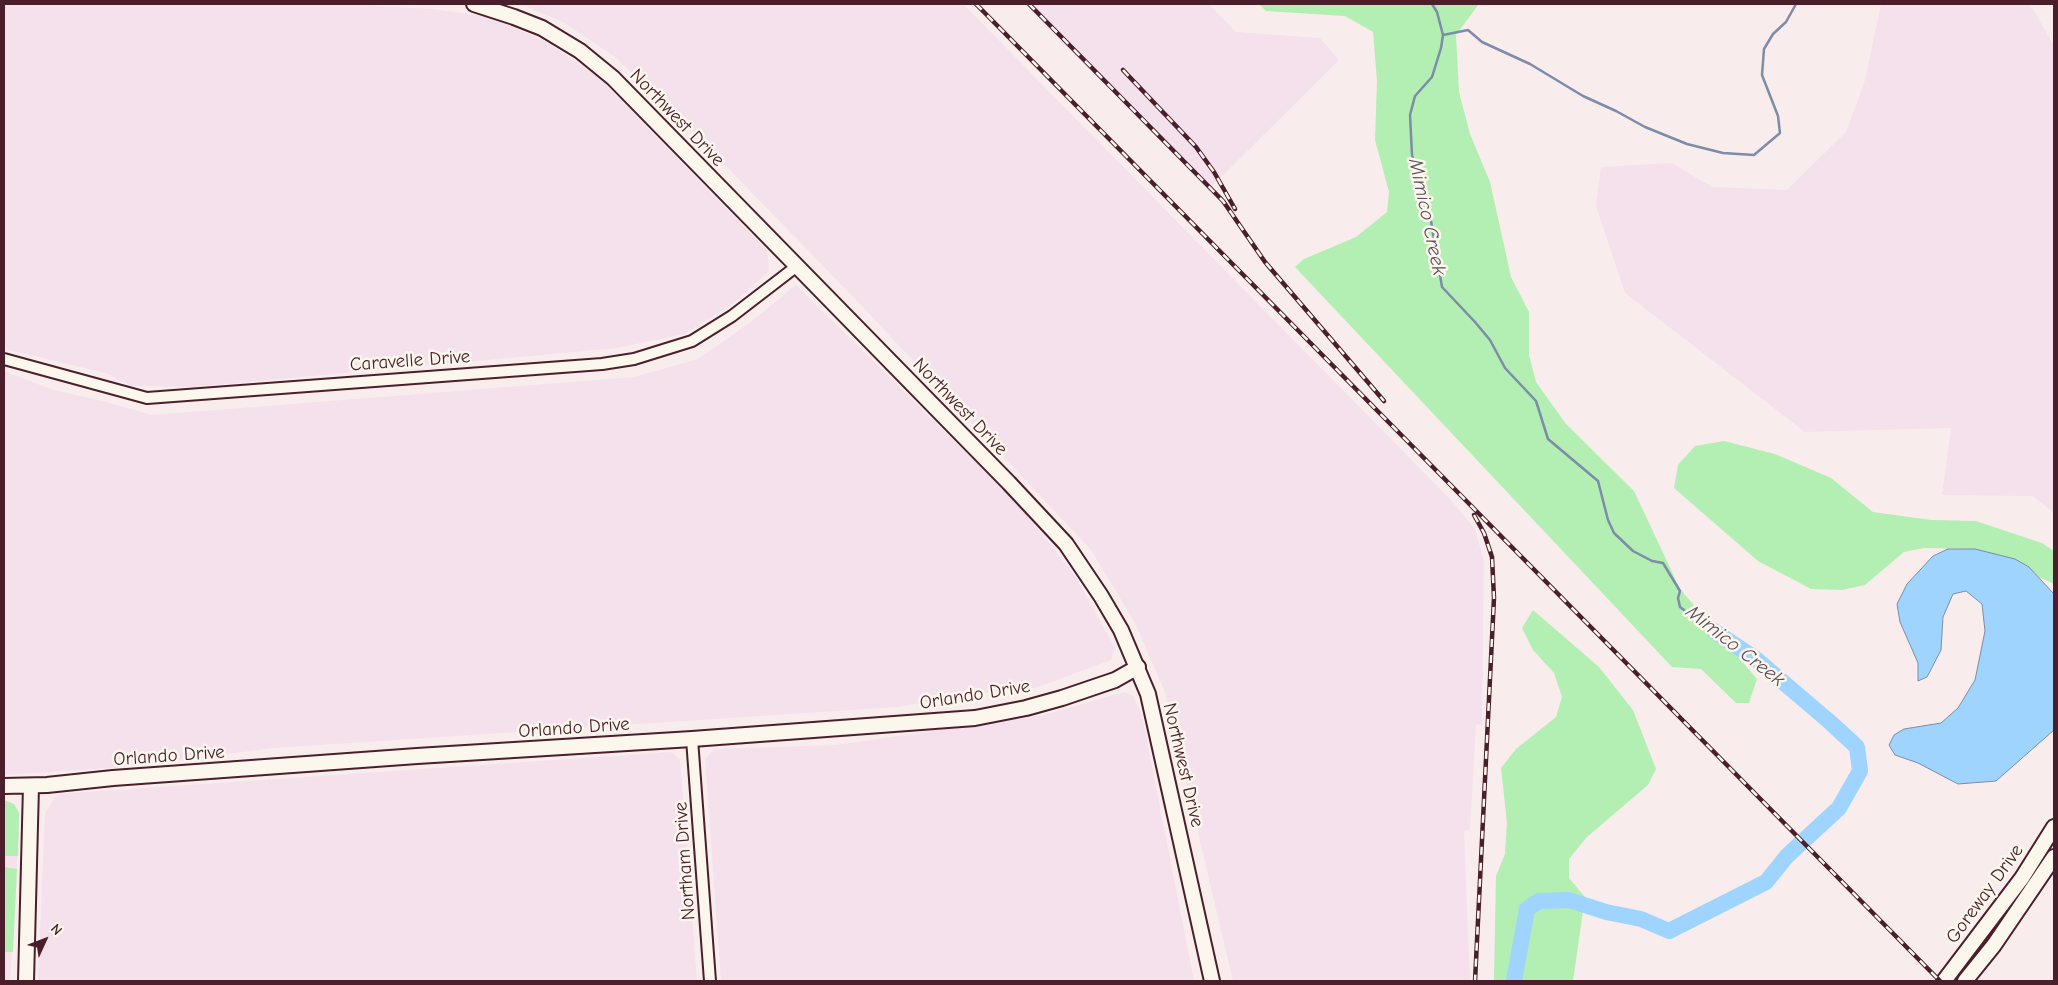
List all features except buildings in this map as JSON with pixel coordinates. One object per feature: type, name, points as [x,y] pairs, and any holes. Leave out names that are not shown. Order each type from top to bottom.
[{"type":"street","name":"Northwest Drive","points":[[474,4],[542,28],[580,51],[613,78],[1060,538],[1101,596],[1121,630],[1148,694],[1212,981]]},
{"type":"street","name":"Caravelle Drive","points":[[4,358],[147,398],[602,364],[634,359],[692,341],[732,316],[797,266]]},
{"type":"street","name":"Orlando Drive","points":[[4,786],[31,786],[417,756],[692,739],[976,718],[1026,708],[1062,698],[1116,680],[1138,667]]},
{"type":"street","name":"Northam Drive","points":[[692,739],[696,770],[710,981]]},
{"type":"street","points":[[26,981],[31,786]]},
{"type":"street","name":"Goreway Drive","points":[[1944,981],[2022,878],[2054,826]]},
{"type":"street","name":"Goreway Drive","points":[[1965,981],[1994,945],[2054,857]]},
{"type":"shaded area","points":[[4,4],[346,4],[431,9],[486,16],[545,41],[598,77],[767,250],[769,271],[733,304],[684,334],[617,348],[193,387],[131,386],[106,373],[4,349]]},
{"type":"shaded area","points":[[520,4],[963,4],[1450,499],[1475,529],[1484,562],[1482,724],[1476,725],[1470,830],[1464,831],[1470,981],[1233,981],[1165,692],[1134,621],[1091,550],[858,302],[690,129],[615,57],[563,22]]},
{"type":"shaded area","points":[[1024,4],[1209,4],[1236,32],[1320,38],[1339,60],[1209,189]]},
{"type":"shaded area","points":[[1881,4],[2030,4],[2054,46],[2054,513],[2033,496],[1942,495],[1951,428],[1805,432],[1625,293],[1596,206],[1601,167],[1672,163],[1712,187],[1787,190],[1846,132],[1865,80]]},
{"type":"shaded area","points":[[796,285],[1018,504],[1075,576],[1115,648],[1111,660],[1035,688],[1008,689],[897,707],[274,748],[123,767],[4,775],[4,371],[53,390],[103,401],[152,415],[634,377],[698,359],[752,321]]},
{"type":"shaded area","points":[[1124,692],[1133,696],[1142,715],[1194,981],[721,981],[705,759],[714,749],[836,745],[1044,715]]},
{"type":"shaded area","points":[[671,752],[680,759],[697,981],[38,981],[45,814],[57,794]]},
{"type":"shaded area","points":[[4,800],[16,807],[20,816],[10,981],[4,981]]},
{"type":"green space","points":[[1259,4],[1479,4],[1456,35],[1459,92],[1470,134],[1490,182],[1511,277],[1529,312],[1529,355],[1536,382],[1566,424],[1634,491],[1680,589],[1757,679],[1749,703],[1736,703],[1701,669],[1672,667],[1295,267],[1304,259],[1356,237],[1387,212],[1389,192],[1375,140],[1377,81],[1373,32],[1345,16],[1266,11]]},
{"type":"green space","points":[[1724,441],[1775,454],[1831,478],[1873,512],[1931,520],[1976,521],[2042,543],[2054,551],[2054,584],[2039,577],[2029,567],[1975,549],[1924,548],[1904,552],[1865,585],[1842,590],[1811,589],[1758,561],[1674,488],[1678,465],[1695,446]]},
{"type":"green space","points":[[1533,610],[1599,667],[1633,710],[1656,769],[1648,785],[1587,837],[1569,859],[1569,878],[1585,897],[1573,981],[1494,981],[1496,876],[1505,854],[1507,823],[1501,768],[1516,749],[1556,717],[1562,697],[1554,673],[1533,650],[1522,628]]},
{"type":"green space","points":[[4,800],[14,804],[19,813],[18,856],[4,856]]},
{"type":"green space","points":[[4,867],[17,869],[13,952],[4,952]]},
{"type":"water","points":[[1948,549],[1975,549],[2015,559],[2029,567],[2054,594],[2054,730],[1996,781],[1958,784],[1918,763],[1895,755],[1889,745],[1894,735],[1904,729],[1941,723],[1958,708],[1975,680],[1985,631],[1982,604],[1966,591],[1953,594],[1943,617],[1941,650],[1927,677],[1918,681],[1918,663],[1900,622],[1897,604],[1907,584],[1933,556]]},
{"type":"waterway","name":"Mimico Creek","points":[[1432,4],[1437,12],[1443,35],[1441,48],[1432,77],[1415,96],[1410,115],[1412,155],[1431,221],[1442,287],[1490,340],[1505,368],[1536,401],[1548,439],[1598,481],[1608,520],[1614,533],[1633,551],[1652,561],[1663,563],[1680,591],[1678,598],[1680,607],[1714,631]]},
{"type":"waterway","points":[[1443,35],[1468,30],[1482,42],[1530,64],[1583,96],[1645,127],[1687,144],[1723,153],[1754,155],[1780,133],[1778,116],[1762,75],[1764,49],[1773,34],[1786,22],[1796,4]]},
{"type":"waterway","name":"Mimico Creek","points":[[1514,981],[1527,909],[1539,901],[1569,900],[1606,912],[1641,919],[1669,931],[1766,882],[1787,856],[1839,808],[1860,771],[1857,747],[1756,659],[1714,631]]},
{"type":"railway","points":[[976,4],[1940,981]]},
{"type":"railway","points":[[1029,4],[1223,201],[1265,262],[1384,401]]},
{"type":"railway","points":[[1123,70],[1196,147],[1214,172],[1235,209]]},
{"type":"railway","points":[[1474,515],[1484,533],[1492,557],[1494,598],[1475,981]]}]
